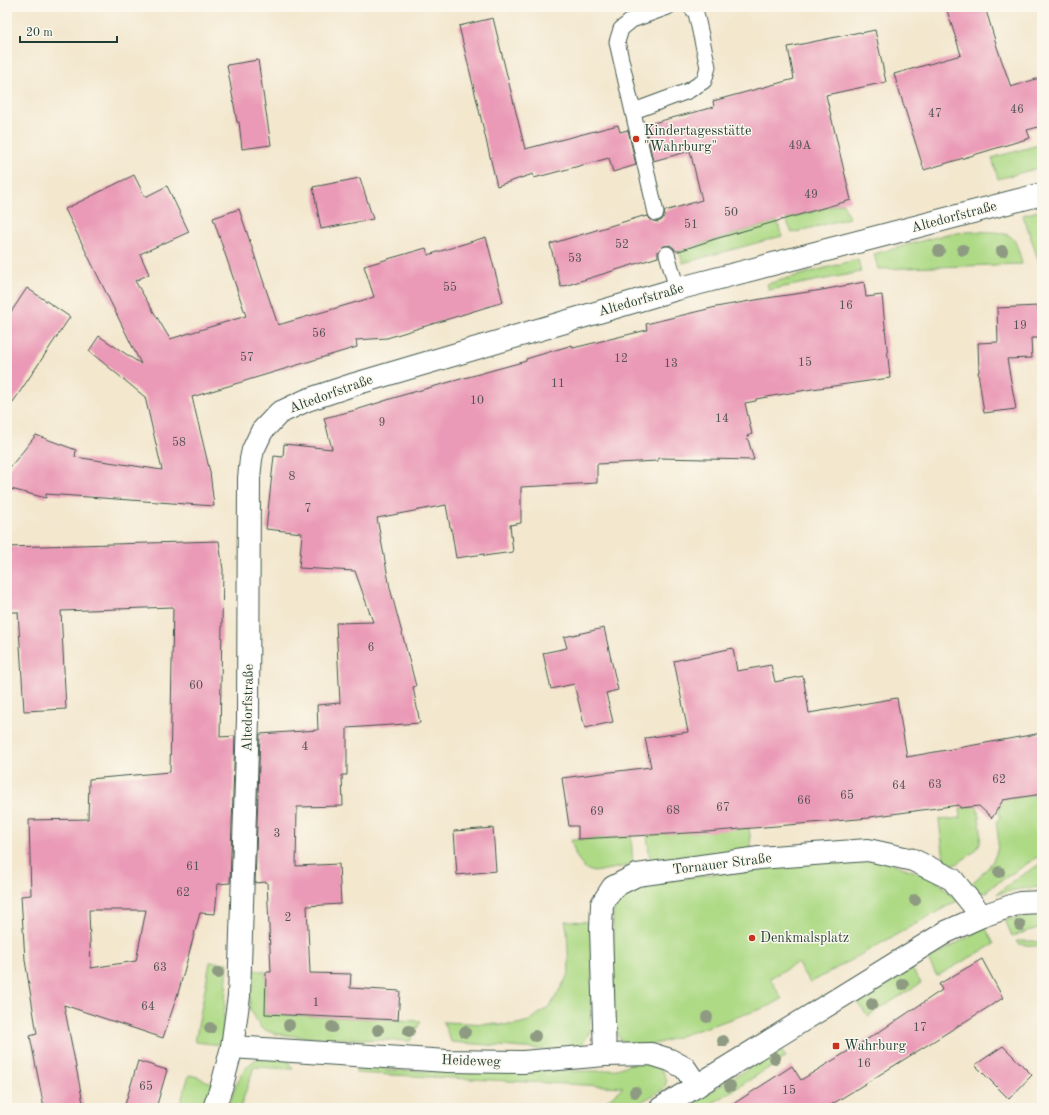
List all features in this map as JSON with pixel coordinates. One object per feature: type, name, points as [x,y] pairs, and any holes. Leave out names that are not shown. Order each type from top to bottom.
[{"type":"street","name":"Altedorfstraße","points":[[214,1108],[232,1047],[239,996],[248,719],[249,478],[253,450],[262,431],[279,413],[306,400],[363,382],[677,289],[1042,194]]},
{"type":"street","name":"Tornauer Straße","points":[[605,1055],[601,929],[602,904],[613,887],[637,875],[759,858],[868,850],[913,860],[952,879],[982,916]]},
{"type":"street","points":[[661,1108],[946,932],[982,916],[1020,903],[1042,902]]},
{"type":"street","name":"Heideweg","points":[[232,1047],[447,1061],[523,1062],[605,1055],[651,1054],[670,1060],[685,1068],[697,1086]]},
{"type":"lane","points":[[656,214],[634,111],[617,42],[621,29],[632,20],[668,7]]},
{"type":"lane","points":[[634,111],[688,91],[704,81],[708,67],[696,13],[691,7]]},
{"type":"lane","points":[[667,254],[677,289]]},
{"type":"green space","points":[[1042,144],[1042,167],[998,179],[992,158]]},
{"type":"green space","points":[[843,203],[849,218],[792,233],[786,219]]},
{"type":"green space","points":[[1042,210],[1042,264],[1038,259],[1023,215]]},
{"type":"green space","points":[[777,221],[782,236],[683,263],[679,251]]},
{"type":"green space","points":[[992,232],[1010,236],[1014,240],[1022,264],[878,269],[874,254],[947,234]]},
{"type":"green space","points":[[858,259],[861,272],[769,290],[767,284]]},
{"type":"green space","points":[[1042,794],[1042,855],[988,889],[986,893],[977,891],[971,884],[989,866],[997,850],[998,839],[996,822],[1000,817],[998,800]]},
{"type":"green space","points":[[977,806],[981,829],[980,843],[975,851],[957,864],[952,864],[944,859],[939,820],[961,818],[960,808]]},
{"type":"green space","points":[[749,828],[752,852],[650,861],[647,835]]},
{"type":"green space","points":[[631,836],[633,865],[594,872],[585,869],[576,856],[571,840]]},
{"type":"green space","name":"Denkmalsplatz","points":[[880,859],[935,879],[958,901],[810,983],[797,963],[770,978],[782,999],[770,1006],[659,1043],[632,1046],[620,1039],[614,1028],[613,913],[620,895],[629,887],[785,863]]},
{"type":"green space","points":[[1042,863],[1042,887],[1020,889],[997,894],[1014,880]]},
{"type":"green space","points":[[1042,914],[1042,929],[1038,928],[1012,936],[1005,920]]},
{"type":"green space","points":[[565,921],[594,922],[590,1031],[585,1041],[576,1049],[560,1051],[451,1042],[443,1022],[513,1025],[529,1021],[551,1005],[569,973],[567,930]]},
{"type":"green space","points":[[985,927],[994,944],[937,976],[928,960]]},
{"type":"green space","points":[[1016,941],[1042,942],[1042,947],[1019,944]]},
{"type":"green space","points":[[210,962],[228,963],[222,1045],[195,1042]]},
{"type":"green space","points":[[249,969],[266,972],[265,1014],[421,1021],[410,1041],[304,1037],[275,1034],[261,1028],[250,1009]]},
{"type":"green space","points":[[912,969],[921,983],[868,1016],[857,1003]]},
{"type":"green space","points":[[780,1049],[786,1057],[705,1108],[688,1108],[687,1106]]},
{"type":"green space","points":[[267,1055],[285,1056],[293,1069],[254,1067],[240,1108],[228,1108],[241,1075],[245,1069],[255,1060]]},
{"type":"green space","points":[[362,1060],[377,1062],[385,1070],[484,1073],[497,1068],[602,1071],[617,1069],[633,1063],[657,1065],[667,1080],[664,1089],[631,1108],[598,1108],[623,1087],[355,1073]]},
{"type":"green space","points":[[189,1075],[198,1077],[215,1085],[207,1108],[179,1108]]},
{"type":"building","points":[[946,7],[985,7],[1011,87],[1042,77],[1042,126],[1027,130],[1030,138],[924,170],[894,74],[961,55]]},
{"type":"building","points":[[493,18],[525,149],[618,125],[620,132],[628,130],[636,165],[613,172],[609,158],[534,178],[533,174],[497,186],[459,26]]},
{"type":"building","points":[[875,30],[886,82],[826,95],[851,200],[715,239],[679,251],[676,251],[670,245],[664,246],[658,251],[658,257],[561,287],[550,244],[643,216],[648,216],[653,221],[658,222],[662,220],[665,211],[702,200],[690,151],[653,161],[645,125],[714,107],[713,101],[794,79],[788,47]]},
{"type":"building","points":[[258,60],[271,145],[242,149],[239,122],[237,122],[227,65]]},
{"type":"building","points":[[134,175],[145,197],[167,186],[189,232],[140,254],[149,274],[135,281],[170,339],[246,316],[213,218],[239,209],[278,325],[374,297],[364,266],[426,248],[428,255],[486,237],[503,302],[387,338],[356,340],[357,347],[192,397],[210,472],[214,506],[46,494],[46,498],[7,488],[7,471],[36,435],[76,450],[75,457],[162,470],[145,397],[89,351],[99,336],[141,364],[65,209]]},
{"type":"building","points":[[360,178],[373,219],[321,229],[313,187]]},
{"type":"building","points":[[864,282],[866,297],[882,295],[890,378],[812,389],[756,399],[756,401],[745,403],[752,434],[747,436],[754,460],[658,458],[658,461],[597,464],[597,483],[521,487],[521,523],[510,525],[513,552],[456,558],[446,505],[377,518],[390,588],[416,686],[413,687],[420,723],[347,728],[347,775],[342,775],[343,806],[297,807],[296,866],[339,864],[341,904],[307,906],[310,973],[351,974],[350,988],[400,991],[398,1020],[265,1014],[266,972],[271,972],[267,882],[255,883],[260,734],[318,730],[317,705],[340,703],[336,623],[373,622],[355,571],[299,568],[302,533],[266,529],[274,456],[283,457],[284,444],[332,449],[324,418],[526,361],[526,359],[572,345],[573,348],[647,330],[646,324],[716,307]]},
{"type":"building","points":[[27,288],[70,317],[7,411],[7,318]]},
{"type":"building","points":[[1038,306],[1040,338],[1031,338],[1032,358],[1007,359],[1016,409],[984,413],[978,372],[978,343],[998,342],[997,308]]},
{"type":"building","points":[[219,541],[223,570],[220,737],[235,736],[230,883],[218,884],[215,914],[200,913],[179,990],[163,1038],[64,1005],[84,1108],[44,1108],[30,1036],[37,1034],[25,960],[21,896],[31,895],[29,820],[88,819],[89,779],[170,772],[173,607],[61,611],[66,709],[24,711],[18,612],[7,612],[7,547]],"holes":[[[89,910],[146,910],[136,961],[91,968]]]},
{"type":"building","points":[[604,628],[618,690],[606,693],[613,722],[585,728],[574,684],[551,689],[543,653],[567,648],[564,637]]},
{"type":"building","points":[[733,648],[737,671],[771,665],[775,682],[803,676],[809,713],[897,698],[907,757],[1042,733],[1042,794],[1003,800],[992,818],[979,806],[960,808],[959,805],[870,818],[706,832],[578,839],[578,826],[569,826],[562,778],[651,767],[645,738],[688,732],[674,661]]},
{"type":"building","points":[[493,828],[496,871],[457,875],[454,831]]},
{"type":"building","points":[[982,959],[1003,998],[826,1108],[727,1108],[792,1066],[801,1080],[879,1032],[942,990],[939,984]]},
{"type":"building","points":[[1003,1046],[1032,1075],[1009,1099],[975,1065]]},
{"type":"building","points":[[138,1061],[167,1070],[156,1108],[124,1108]]},
{"type":"place","name":"Kindertagesstätte \"Wahrburg\"","points":[[636,139]]},
{"type":"place","name":"Denkmalsplatz","points":[[752,938]]},
{"type":"place","name":"Wahrburg","points":[[836,1046]]}]
